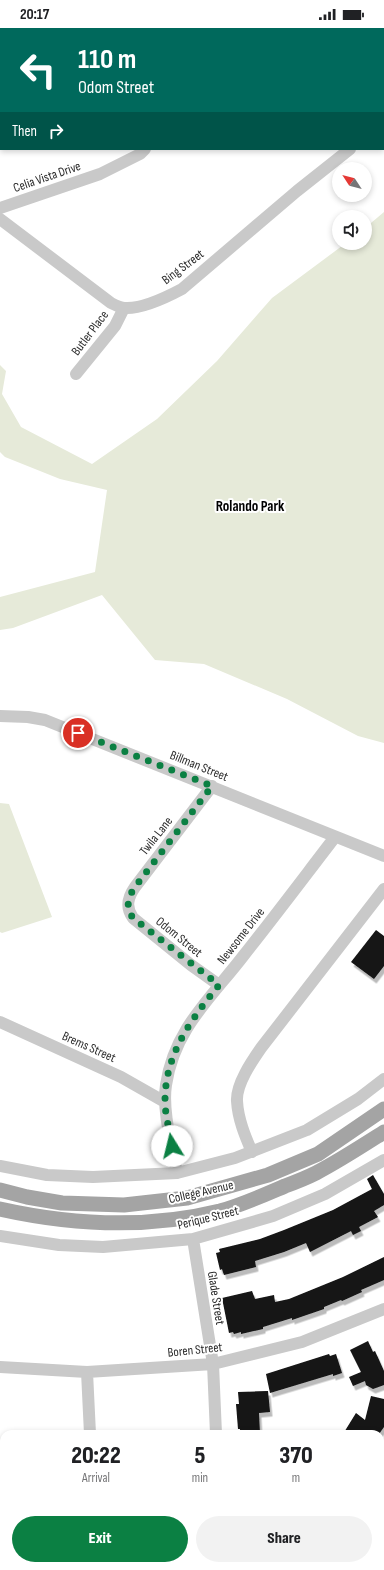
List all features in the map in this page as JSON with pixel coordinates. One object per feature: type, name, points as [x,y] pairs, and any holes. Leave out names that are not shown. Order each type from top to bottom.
[{"type":"main road","name":"College Avenue","points":[[0,1190],[27,1197],[62,1203],[124,1205],[187,1198],[268,1175],[318,1154],[384,1109]]},
{"type":"main road","name":"College Avenue","points":[[0,1209],[35,1216],[97,1223],[150,1222],[184,1218],[221,1210],[264,1196],[316,1173],[384,1132]]},
{"type":"street","name":"Celia Vista Drive","points":[[0,208],[100,174],[140,154],[144,150]]},
{"type":"street","name":"Bing Street","points":[[124,308],[135,307],[160,300],[182,289],[297,190],[349,150]]},
{"type":"street","points":[[0,219],[111,303],[124,308]]},
{"type":"street","name":"Butler Place","points":[[76,374],[115,326],[124,308]]},
{"type":"street","name":"Billman Street","points":[[0,716],[28,716],[45,720],[384,856]]},
{"type":"street","name":"Twila Lane","points":[[128,906],[130,895],[135,887],[212,786]]},
{"type":"street","name":"Newsome Drive","points":[[177,1173],[165,1102],[168,1072],[178,1042],[192,1018],[219,985],[232,972],[335,837]]},
{"type":"street","points":[[252,1152],[241,1125],[236,1100],[243,1079],[252,1062],[262,1048],[384,889]]},
{"type":"street","name":"Odom Street","points":[[128,906],[130,914],[133,918],[219,985]]},
{"type":"street","name":"Brems Street","points":[[0,1022],[121,1077],[165,1102]]},
{"type":"street","points":[[0,1166],[47,1175],[86,1176],[177,1173],[235,1158],[307,1130],[358,1099],[384,1079]]},
{"type":"street","name":"Perique Street","points":[[0,1236],[59,1246],[103,1247],[193,1239],[273,1216],[325,1194],[384,1160]]},
{"type":"street","name":"Glade Street","points":[[193,1239],[213,1364],[216,1430]]},
{"type":"street","name":"Boren Street","points":[[0,1367],[88,1372],[213,1364],[302,1342],[383,1313]]},
{"type":"street","points":[[88,1372],[90,1430]]},
{"type":"green space","points":[[384,212],[384,743],[358,736],[287,699],[204,664],[155,660],[102,595],[13,628],[0,630],[0,597],[95,572],[107,490],[60,479],[5,457],[0,452],[0,365],[6,371],[2,394],[21,427],[92,464],[157,419],[217,361],[272,298],[337,250],[372,250],[372,222]]},
{"type":"green space","points":[[0,803],[9,804],[52,917],[2,933],[0,932]]},
{"type":"building","points":[[376,930],[384,936],[384,966],[374,979],[351,962]]},
{"type":"building","points":[[373,1175],[384,1194],[384,1205],[374,1211],[378,1217],[359,1227],[361,1231],[353,1235],[351,1231],[310,1252],[306,1243],[255,1261],[256,1267],[224,1275],[222,1269],[220,1270],[216,1253],[220,1252],[219,1249],[260,1239],[333,1210],[372,1189],[367,1179]]},
{"type":"building","points":[[384,1257],[384,1280],[361,1290],[362,1292],[324,1307],[324,1309],[292,1320],[292,1318],[263,1327],[263,1329],[241,1334],[241,1332],[234,1334],[233,1332],[229,1333],[222,1298],[252,1291],[255,1299],[274,1295],[275,1302],[289,1299],[343,1277]]},
{"type":"building","points":[[368,1341],[373,1352],[375,1351],[384,1371],[384,1385],[373,1389],[366,1385],[365,1381],[353,1386],[349,1377],[361,1372],[350,1350]]},
{"type":"building","points":[[329,1354],[330,1356],[336,1354],[342,1373],[333,1376],[333,1374],[270,1393],[266,1374]]},
{"type":"building","points":[[268,1391],[270,1412],[259,1413],[260,1430],[238,1429],[236,1404],[239,1404],[238,1392]]},
{"type":"building","points":[[371,1396],[384,1399],[384,1427],[382,1430],[345,1430],[356,1413],[365,1420]]},
{"type":"district","name":"Rolando Park","points":[[250,506]]},
{"type":"route","points":[[78,733],[212,786],[196,809],[135,887],[130,895],[128,906],[130,914],[133,918],[191,965],[219,985],[192,1018],[178,1042],[172,1056],[168,1072],[165,1102],[172,1146]]}]
